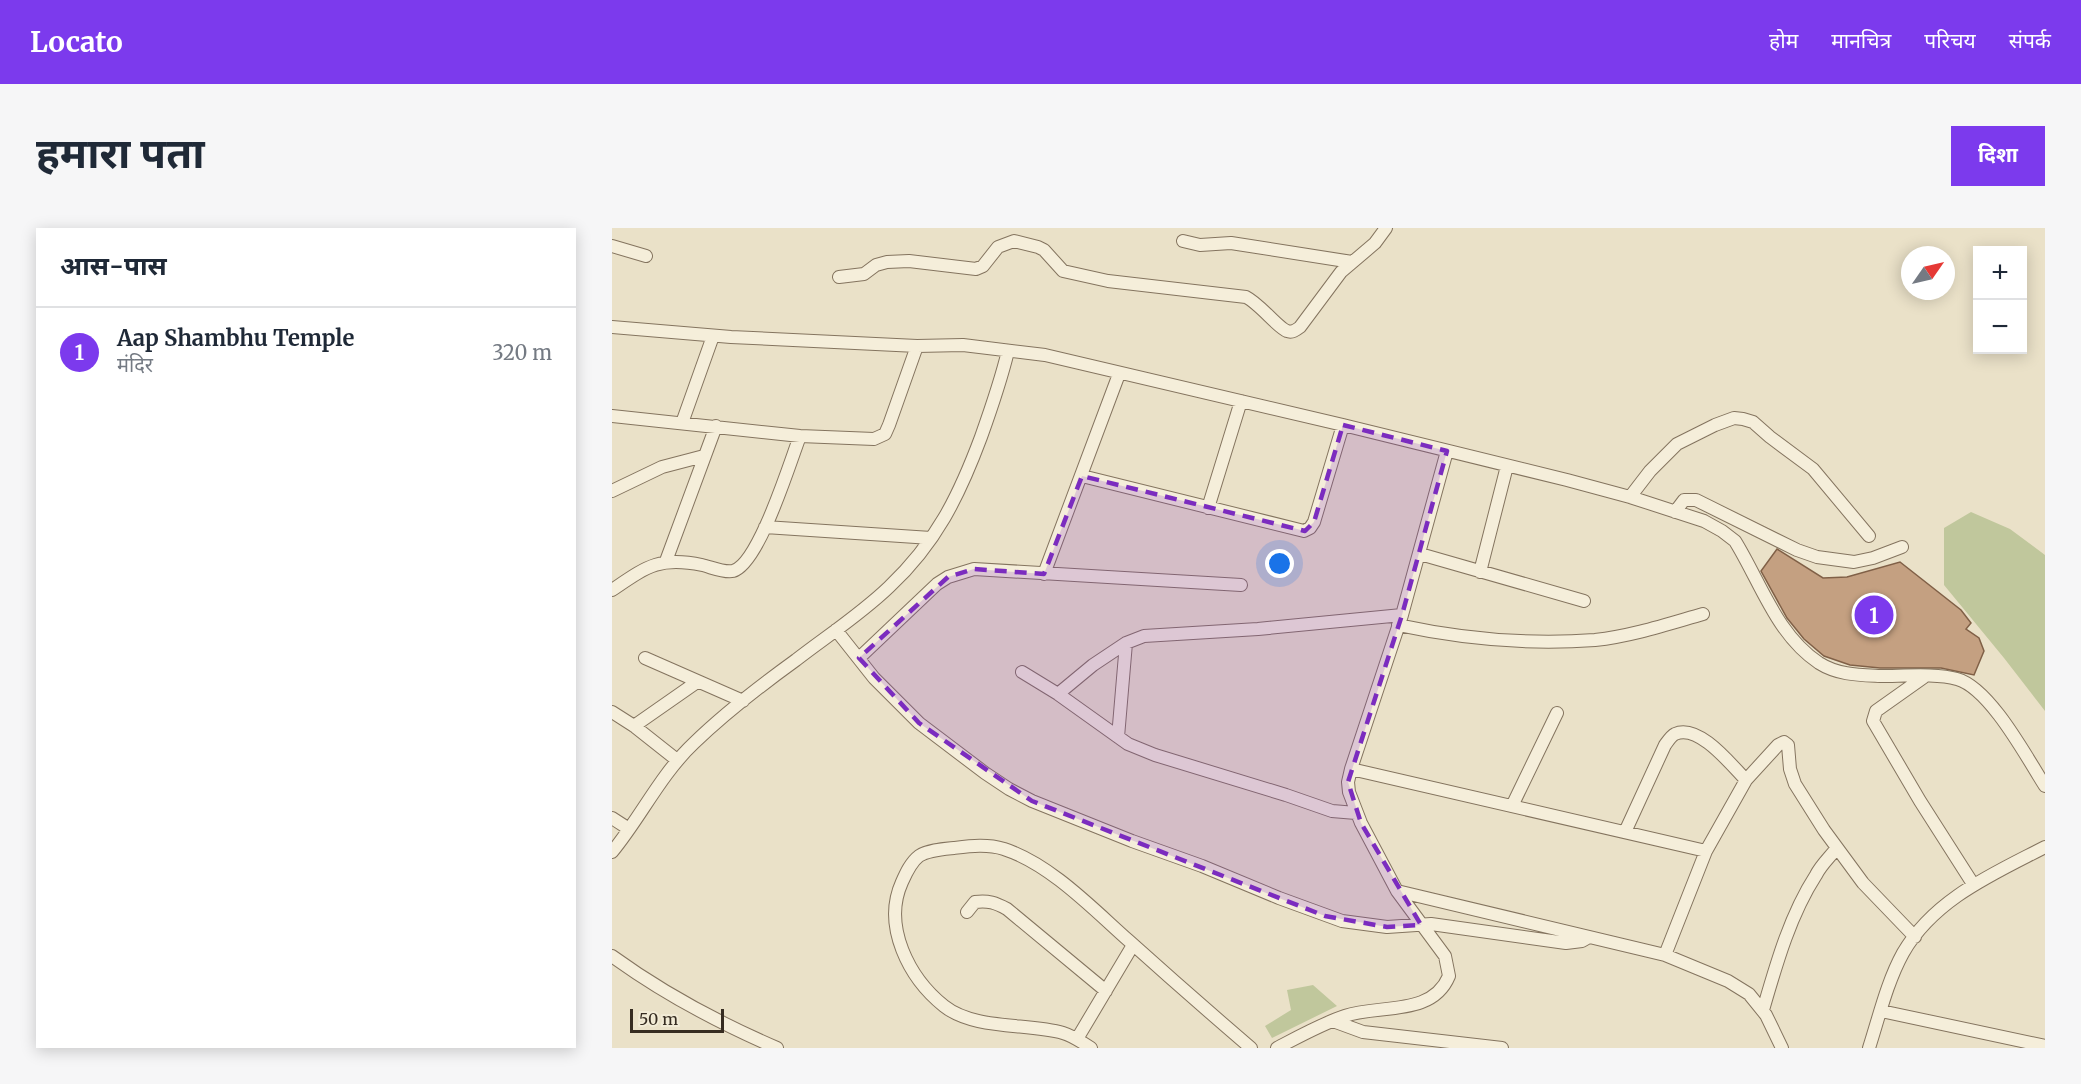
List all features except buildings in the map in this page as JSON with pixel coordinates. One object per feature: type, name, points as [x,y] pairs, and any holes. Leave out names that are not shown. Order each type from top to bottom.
[{"type":"street","points":[[839,277],[864,274],[876,265],[887,262],[909,261],[976,269],[983,266],[998,247],[1014,242],[1044,250],[1064,271],[1108,281],[1246,297],[1261,306],[1285,330],[1290,332],[1300,327],[1341,272],[1374,243],[1386,228]]},
{"type":"street","points":[[1183,241],[1200,245],[1232,243],[1352,262]]},
{"type":"street","points":[[612,246],[646,256]]},
{"type":"street","points":[[612,327],[713,336],[917,346],[963,345],[1045,355],[1119,374],[1343,424],[1630,497],[1704,521],[1735,541],[1784,628],[1795,643],[1828,668],[1851,675],[1946,677],[1959,679],[1978,691],[1996,711],[2045,786]]},
{"type":"street","points":[[682,423],[713,336]]},
{"type":"street","points":[[612,416],[800,436],[880,438],[885,434],[889,425],[917,346]]},
{"type":"street","points":[[612,852],[677,759],[743,701],[887,589],[931,538],[953,505],[969,467],[1002,379],[1008,351]]},
{"type":"street","points":[[1044,574],[1119,374]]},
{"type":"street","points":[[1209,508],[1241,401]]},
{"type":"street","points":[[1630,497],[1650,471],[1677,444],[1715,425],[1734,418],[1743,419],[1753,422],[1814,469],[1869,536]]},
{"type":"street","points":[[1082,476],[1304,531],[1314,522],[1343,424]]},
{"type":"street","points":[[666,561],[716,426]]},
{"type":"street","points":[[612,590],[636,573],[666,561],[690,563],[728,571],[734,571],[746,563],[765,527],[800,436]]},
{"type":"street","points":[[1277,1048],[1333,1021],[1356,1013],[1418,1003],[1440,990],[1449,976],[1445,956],[1397,891],[1356,813],[1348,782],[1420,554],[1447,451]]},
{"type":"street","points":[[612,490],[662,467],[704,456]]},
{"type":"street","points":[[1480,572],[1507,466]]},
{"type":"street","points":[[1675,512],[1684,500],[1696,500],[1797,550],[1817,557],[1845,562],[1873,558],[1902,547]]},
{"type":"street","points":[[765,527],[931,538]]},
{"type":"street","points":[[1420,554],[1584,601]]},
{"type":"street","points":[[859,658],[915,603],[948,577],[974,569],[1241,585]]},
{"type":"street","points":[[1058,694],[1093,665],[1126,643],[1144,636],[1400,620],[1441,634],[1488,640],[1554,641],[1596,639],[1637,633],[1703,614]]},
{"type":"street","points":[[836,630],[882,687],[919,723],[985,773],[1032,801],[1325,916],[1359,924],[1387,927],[1431,924],[1566,943],[1582,941],[1590,937]]},
{"type":"street","points":[[1118,737],[1126,643]]},
{"type":"street","points":[[645,658],[743,701]]},
{"type":"street","points":[[1022,672],[1058,694],[1128,744],[1190,767],[1332,811],[1356,813]]},
{"type":"street","points":[[1924,677],[1875,711],[1873,721],[1973,884]]},
{"type":"street","points":[[634,726],[697,682]]},
{"type":"street","points":[[612,712],[677,759]]},
{"type":"street","points":[[1512,806],[1557,713]]},
{"type":"street","points":[[1625,832],[1665,745],[1673,735],[1682,733],[1693,735],[1712,745],[1746,780]]},
{"type":"street","points":[[1665,955],[1706,851],[1746,780],[1778,745],[1784,742],[1786,742],[1791,775],[1795,784],[1836,849],[1882,905],[1915,937]]},
{"type":"street","points":[[1351,769],[1706,851]]},
{"type":"street","points":[[612,818],[629,829]]},
{"type":"street","points":[[1091,1048],[1063,1033],[988,1023],[958,1014],[945,1007],[914,972],[897,936],[895,904],[898,890],[913,861],[921,854],[932,851],[974,845],[1003,849],[1043,869],[1097,912],[1251,1048]]},
{"type":"street","points":[[1869,1048],[1903,953],[1915,937],[1941,910],[1973,884],[2045,847]]},
{"type":"street","points":[[1763,1010],[1804,895],[1821,867],[1836,849]]},
{"type":"street","points":[[1397,891],[1665,955],[1735,985],[1749,994],[1763,1010],[1782,1048]]},
{"type":"street","points":[[967,912],[975,902],[984,901],[993,902],[1007,909],[1106,991]]},
{"type":"street","points":[[1077,1039],[1133,945]]},
{"type":"street","points":[[612,956],[683,1002],[736,1030],[777,1048]]},
{"type":"street","points":[[1881,1011],[2045,1046]]},
{"type":"street","points":[[1333,1021],[1363,1032],[1502,1048]]},
{"type":"highlighted area","points":[[1343,425],[1447,451],[1402,615],[1348,782],[1361,823],[1421,925],[1387,927],[1325,916],[1032,801],[919,723],[859,658],[948,577],[974,569],[1044,574],[1082,476],[1305,531],[1314,522]]},
{"type":"green space","points":[[1971,512],[2010,529],[2045,555],[2045,711],[1944,585],[1944,528]]},
{"type":"green space","points":[[1313,985],[1337,1006],[1272,1038],[1265,1026],[1291,1010],[1287,990]]},
{"type":"place","name":"Aap Shambhu Temple","points":[[1874,615]]}]
